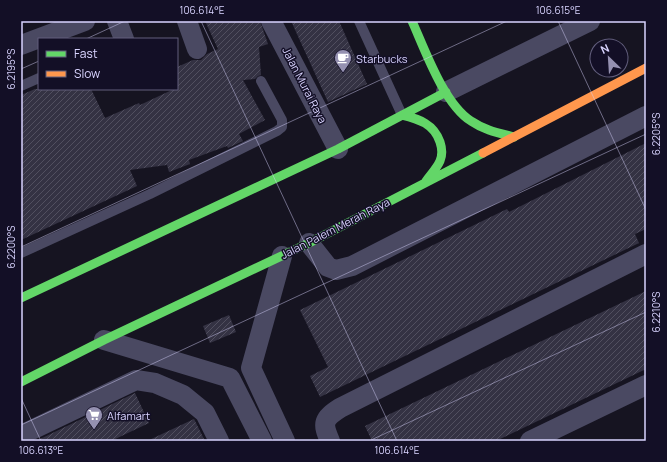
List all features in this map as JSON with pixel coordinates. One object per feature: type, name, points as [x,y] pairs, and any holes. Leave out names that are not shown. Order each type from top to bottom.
[{"type":"street","points":[[40,38],[85,21]]},
{"type":"street","points":[[117,21],[124,38]]},
{"type":"street","points":[[187,21],[197,49]]},
{"type":"street","name":"Jalan Murai Raya","points":[[272,21],[338,149]]},
{"type":"street","points":[[412,21],[446,92],[466,119],[488,130],[514,137]]},
{"type":"street","points":[[21,298],[338,149],[446,92],[590,21]]},
{"type":"street","points":[[21,45],[38,39]]},
{"type":"street","name":"Jalan Palem Merah Raya","points":[[21,382],[104,340],[309,243],[646,68]]},
{"type":"street","points":[[402,115],[419,119],[430,125],[442,146],[441,158],[426,181]]},
{"type":"street","points":[[309,243],[328,267],[336,270],[352,266],[646,116]]},
{"type":"street","points":[[330,441],[325,429],[325,422],[331,414],[340,408],[646,254]]},
{"type":"street","points":[[282,256],[251,368],[285,441]]},
{"type":"street","points":[[104,340],[230,378],[251,368]]},
{"type":"street","points":[[230,378],[262,441]]},
{"type":"street","points":[[21,435],[136,380],[155,383],[183,395],[205,413],[219,441]]},
{"type":"street","points":[[530,441],[646,385]]},
{"type":"lane","points":[[359,21],[402,115]]},
{"type":"lane","points":[[21,86],[38,78]]},
{"type":"lane","points":[[21,253],[150,194],[277,131],[282,127],[282,120],[262,81]]},
{"type":"building","points":[[205,21],[260,21],[268,44],[259,47],[261,75],[255,79],[243,80],[265,120],[239,134],[243,141],[228,148],[227,146],[189,160],[190,164],[169,172],[167,165],[130,170],[137,186],[21,240],[21,95],[35,89],[91,90],[105,118],[139,103],[140,105],[172,90],[178,90],[178,67],[193,60],[201,60],[207,54],[218,49]]},
{"type":"building","points":[[291,21],[339,21],[367,84],[328,102]]},
{"type":"building","points":[[646,143],[646,229],[635,234],[639,243],[320,397],[310,376],[328,367],[300,310],[507,209],[509,212]]},
{"type":"building","points":[[646,291],[646,369],[496,441],[372,441],[365,426]]},
{"type":"building","points":[[229,315],[236,332],[210,343],[203,326]]},
{"type":"building","points":[[135,393],[149,423],[111,441],[36,441]]},
{"type":"building","points":[[194,419],[205,441],[147,441]]},
{"type":"traffic: fast","points":[[412,21],[436,76],[452,102],[461,113],[481,127],[514,137]]},
{"type":"traffic: fast","points":[[21,298],[338,149],[446,92]]},
{"type":"traffic: fast","points":[[402,115],[425,123],[434,131],[440,142],[442,151],[441,158],[426,181]]},
{"type":"traffic: fast","points":[[21,382],[104,340],[309,243],[483,153]]},
{"type":"traffic: slow","points":[[483,153],[646,68]]},
{"type":"place","name":"Starbucks","points":[[343,73]]},
{"type":"place","name":"Alfamart","points":[[94,430]]}]
